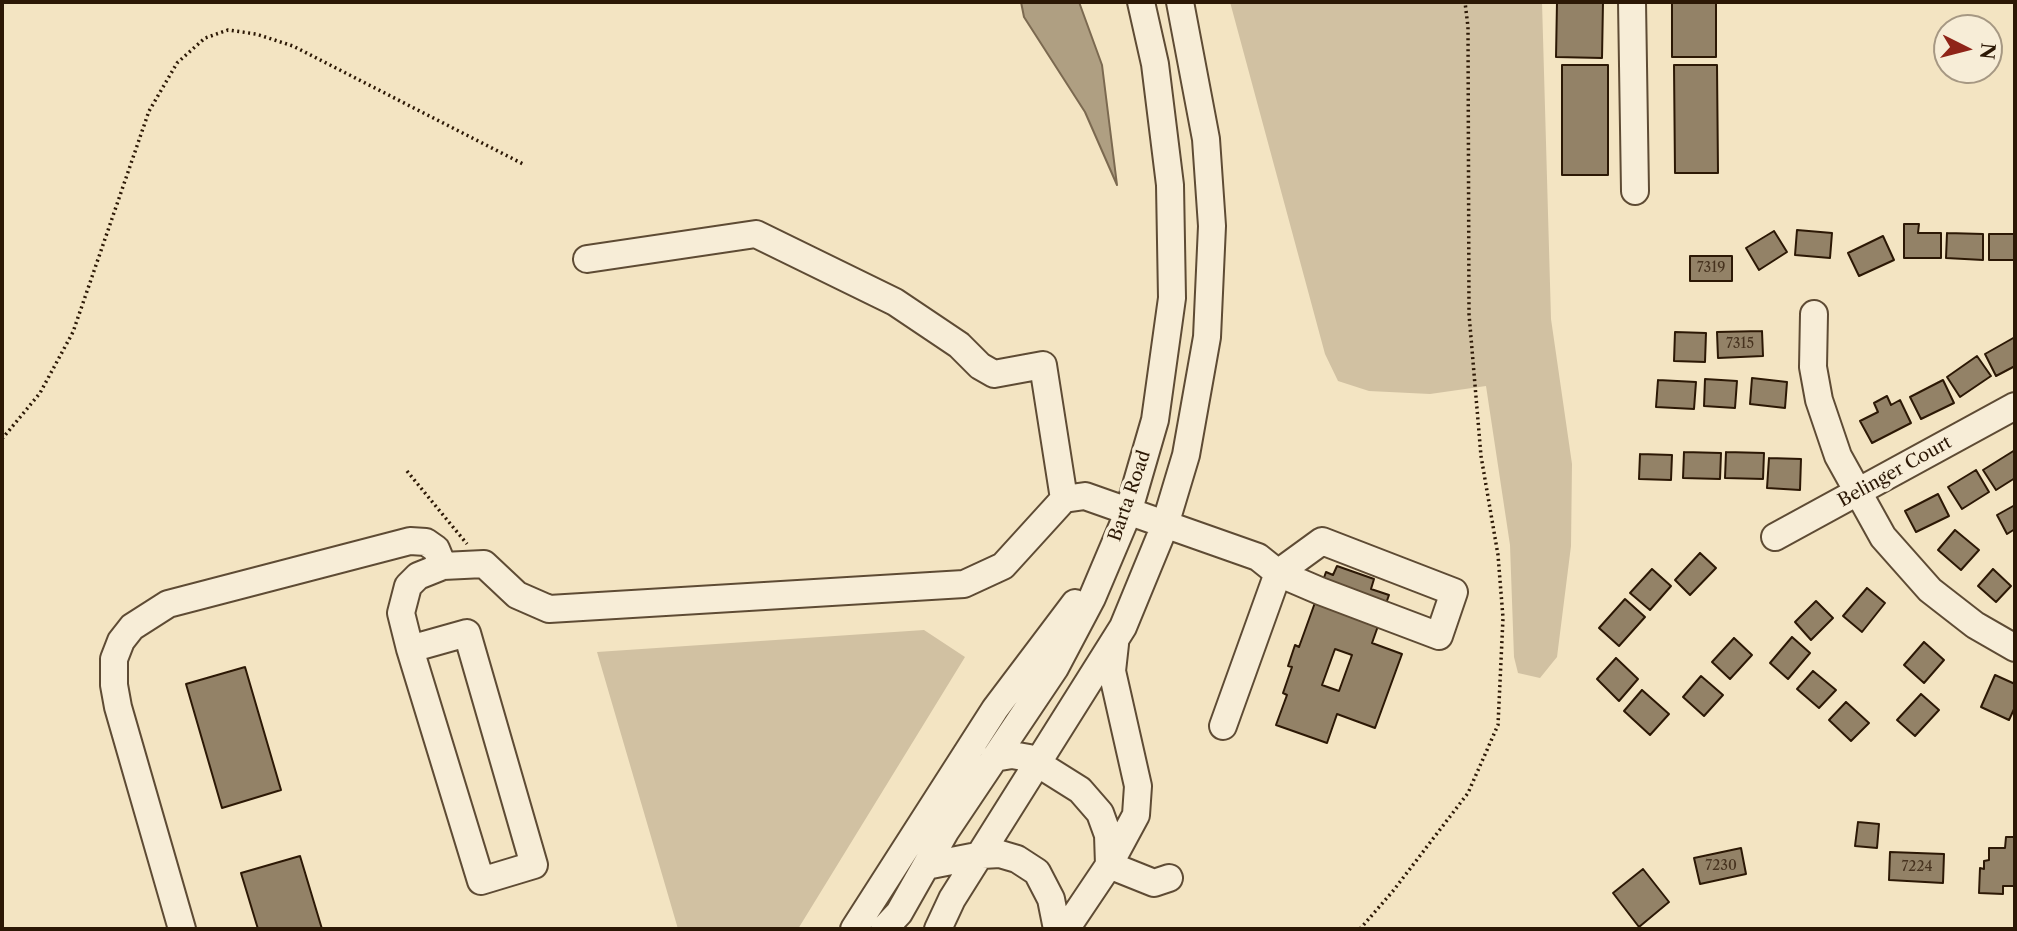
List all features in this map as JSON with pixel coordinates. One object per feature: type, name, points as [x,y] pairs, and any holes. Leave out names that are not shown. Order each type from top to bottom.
[{"type":"street","name":"Barta Road","points":[[884,929],[899,913],[926,866],[1055,668],[1101,577],[1128,513],[1155,420],[1172,298],[1170,185],[1155,64],[1141,2]]},
{"type":"street","points":[[938,929],[952,899],[1040,764],[1116,639],[1165,525],[1186,455],[1207,337],[1212,226],[1206,139],[1180,2]]},
{"type":"street","points":[[1632,2],[1635,191]]},
{"type":"street","points":[[587,260],[756,234],[895,302],[959,345],[980,366],[994,374],[1043,365],[1064,499]]},
{"type":"street","points":[[1814,314],[1813,367],[1819,400],[1838,456],[1883,537],[1930,590],[1975,625],[2015,648]]},
{"type":"street","name":"Belinger Court","points":[[1775,537],[2015,406]]},
{"type":"street","points":[[410,649],[467,633],[534,865],[481,881],[410,649],[401,613],[402,599],[408,586],[418,576],[443,566],[484,564],[517,594],[549,609],[964,584],[1003,566],[1064,499],[1085,496],[1258,557],[1278,573],[1438,636],[1454,592],[1322,541],[1278,573],[1223,726]]},
{"type":"street","points":[[183,929],[118,707],[114,685],[114,659],[121,640],[132,626],[168,604],[410,541],[426,542],[436,549],[443,566]]},
{"type":"street","points":[[854,929],[995,709],[1074,604],[1101,577]]},
{"type":"street","points":[[1066,929],[1109,865],[1136,815],[1138,786],[1112,671],[1116,639]]},
{"type":"street","points":[[995,758],[1012,755],[1040,764],[1080,790],[1100,813],[1108,835],[1109,865]]},
{"type":"street","points":[[926,866],[982,855],[1000,854],[1017,859],[1037,872],[1051,899],[1057,929]]},
{"type":"street","points":[[1109,865],[1154,883],[1169,878]]},
{"type":"path","points":[[1360,929],[1393,891],[1468,793],[1497,725],[1503,618],[1498,555],[1482,456],[1469,314],[1468,27],[1465,2]]},
{"type":"path","points":[[2,439],[40,393],[73,332],[149,111],[177,63],[205,38],[228,30],[256,34],[293,46],[525,165]]},
{"type":"path","points":[[407,471],[484,564]]},
{"type":"shaded area","points":[[1021,2],[1079,2],[1102,65],[1117,185],[1085,112],[1024,17]]},
{"type":"shaded area","points":[[1230,2],[1542,2],[1551,319],[1572,464],[1571,546],[1557,657],[1540,678],[1518,673],[1514,657],[1510,545],[1486,386],[1430,394],[1369,391],[1338,381],[1325,354]]},
{"type":"shaded area","points":[[924,630],[965,657],[798,929],[678,929],[597,652]]},
{"type":"building","points":[[1557,2],[1603,2],[1602,58],[1556,57]]},
{"type":"building","points":[[1672,2],[1716,2],[1716,57],[1672,57]]},
{"type":"building","points":[[1562,65],[1608,65],[1608,175],[1562,175]]},
{"type":"building","points":[[1674,65],[1717,65],[1718,173],[1675,173]]},
{"type":"building","points":[[1904,224],[1919,224],[1918,233],[1941,233],[1941,258],[1904,258]]},
{"type":"building","points":[[1797,230],[1832,233],[1830,258],[1795,255]]},
{"type":"building","points":[[1774,231],[1787,252],[1759,270],[1746,248]]},
{"type":"building","points":[[1947,233],[1983,234],[1983,260],[1946,258]]},
{"type":"building","points":[[1989,234],[2015,234],[2015,260],[1989,260]]},
{"type":"building","points":[[1883,236],[1894,260],[1859,276],[1848,253]]},
{"type":"building","points":[[1690,256],[1732,256],[1732,281],[1690,281]]},
{"type":"building","points":[[1762,331],[1763,356],[1718,358],[1717,332]]},
{"type":"building","points":[[1675,332],[1706,333],[1705,362],[1674,361]]},
{"type":"building","points":[[2015,337],[2015,366],[1996,376],[1985,354]]},
{"type":"building","points":[[1977,356],[1991,376],[1960,397],[1947,377]]},
{"type":"building","points":[[1752,378],[1787,382],[1785,408],[1750,404]]},
{"type":"building","points":[[1705,379],[1737,381],[1735,408],[1704,406]]},
{"type":"building","points":[[1658,380],[1696,382],[1694,409],[1656,407]]},
{"type":"building","points":[[1943,380],[1954,403],[1921,419],[1910,397]]},
{"type":"building","points":[[1887,396],[1891,405],[1900,400],[1911,423],[1872,443],[1860,421],[1878,412],[1874,403]]},
{"type":"building","points":[[2015,450],[2015,478],[1996,490],[1983,470]]},
{"type":"building","points":[[1684,452],[1721,453],[1720,479],[1683,478]]},
{"type":"building","points":[[1726,452],[1764,453],[1763,479],[1725,478]]},
{"type":"building","points":[[1640,454],[1672,455],[1671,480],[1639,479]]},
{"type":"building","points":[[1769,458],[1801,459],[1800,490],[1767,488]]},
{"type":"building","points":[[1976,470],[1989,492],[1962,509],[1948,487]]},
{"type":"building","points":[[1938,494],[1949,516],[1916,532],[1905,511]]},
{"type":"building","points":[[2015,505],[2015,529],[2007,534],[1997,515]]},
{"type":"building","points":[[1955,530],[1979,550],[1961,570],[1938,550]]},
{"type":"building","points":[[1700,553],[1716,568],[1690,595],[1675,580]]},
{"type":"building","points":[[1337,566],[1374,579],[1371,589],[1389,595],[1372,643],[1402,654],[1375,728],[1337,714],[1327,743],[1276,725],[1287,695],[1283,693],[1292,667],[1288,666],[1295,645],[1299,647],[1326,572],[1333,575]],"holes":[[[1335,649],[1352,655],[1339,691],[1322,685]]]},
{"type":"building","points":[[1652,569],[1671,586],[1650,610],[1630,593]]},
{"type":"building","points":[[1993,569],[2011,586],[1996,602],[1978,586]]},
{"type":"building","points":[[1867,588],[1885,603],[1862,632],[1843,616]]},
{"type":"building","points":[[1625,599],[1645,617],[1619,646],[1599,628]]},
{"type":"building","points":[[1816,601],[1833,618],[1811,640],[1795,622]]},
{"type":"building","points":[[1792,637],[1810,653],[1788,679],[1770,663]]},
{"type":"building","points":[[1734,638],[1752,655],[1730,679],[1712,662]]},
{"type":"building","points":[[1924,642],[1944,660],[1924,683],[1904,665]]},
{"type":"building","points":[[1616,658],[1638,679],[1619,701],[1597,679]]},
{"type":"building","points":[[245,667],[281,790],[222,808],[186,684]]},
{"type":"building","points":[[1813,671],[1836,690],[1819,708],[1797,689]]},
{"type":"building","points":[[1995,675],[2015,684],[2015,707],[2009,720],[1981,707]]},
{"type":"building","points":[[1701,676],[1723,695],[1704,716],[1683,697]]},
{"type":"building","points":[[1642,690],[1669,714],[1650,735],[1624,711]]},
{"type":"building","points":[[1921,694],[1939,710],[1915,736],[1897,720]]},
{"type":"building","points":[[1846,702],[1869,723],[1851,741],[1829,720]]},
{"type":"building","points":[[1858,822],[1879,824],[1877,848],[1855,846]]},
{"type":"building","points":[[2006,837],[2015,837],[2015,886],[2003,886],[2003,894],[1979,893],[1980,868],[1984,869],[1984,861],[1989,860],[1989,848],[2005,848]]},
{"type":"building","points":[[1741,848],[1746,874],[1700,884],[1694,858]]},
{"type":"building","points":[[1890,852],[1944,854],[1943,883],[1889,880]]},
{"type":"building","points":[[300,856],[322,929],[258,929],[241,873]]},
{"type":"building","points":[[1643,869],[1669,902],[1639,927],[1613,893]]}]
